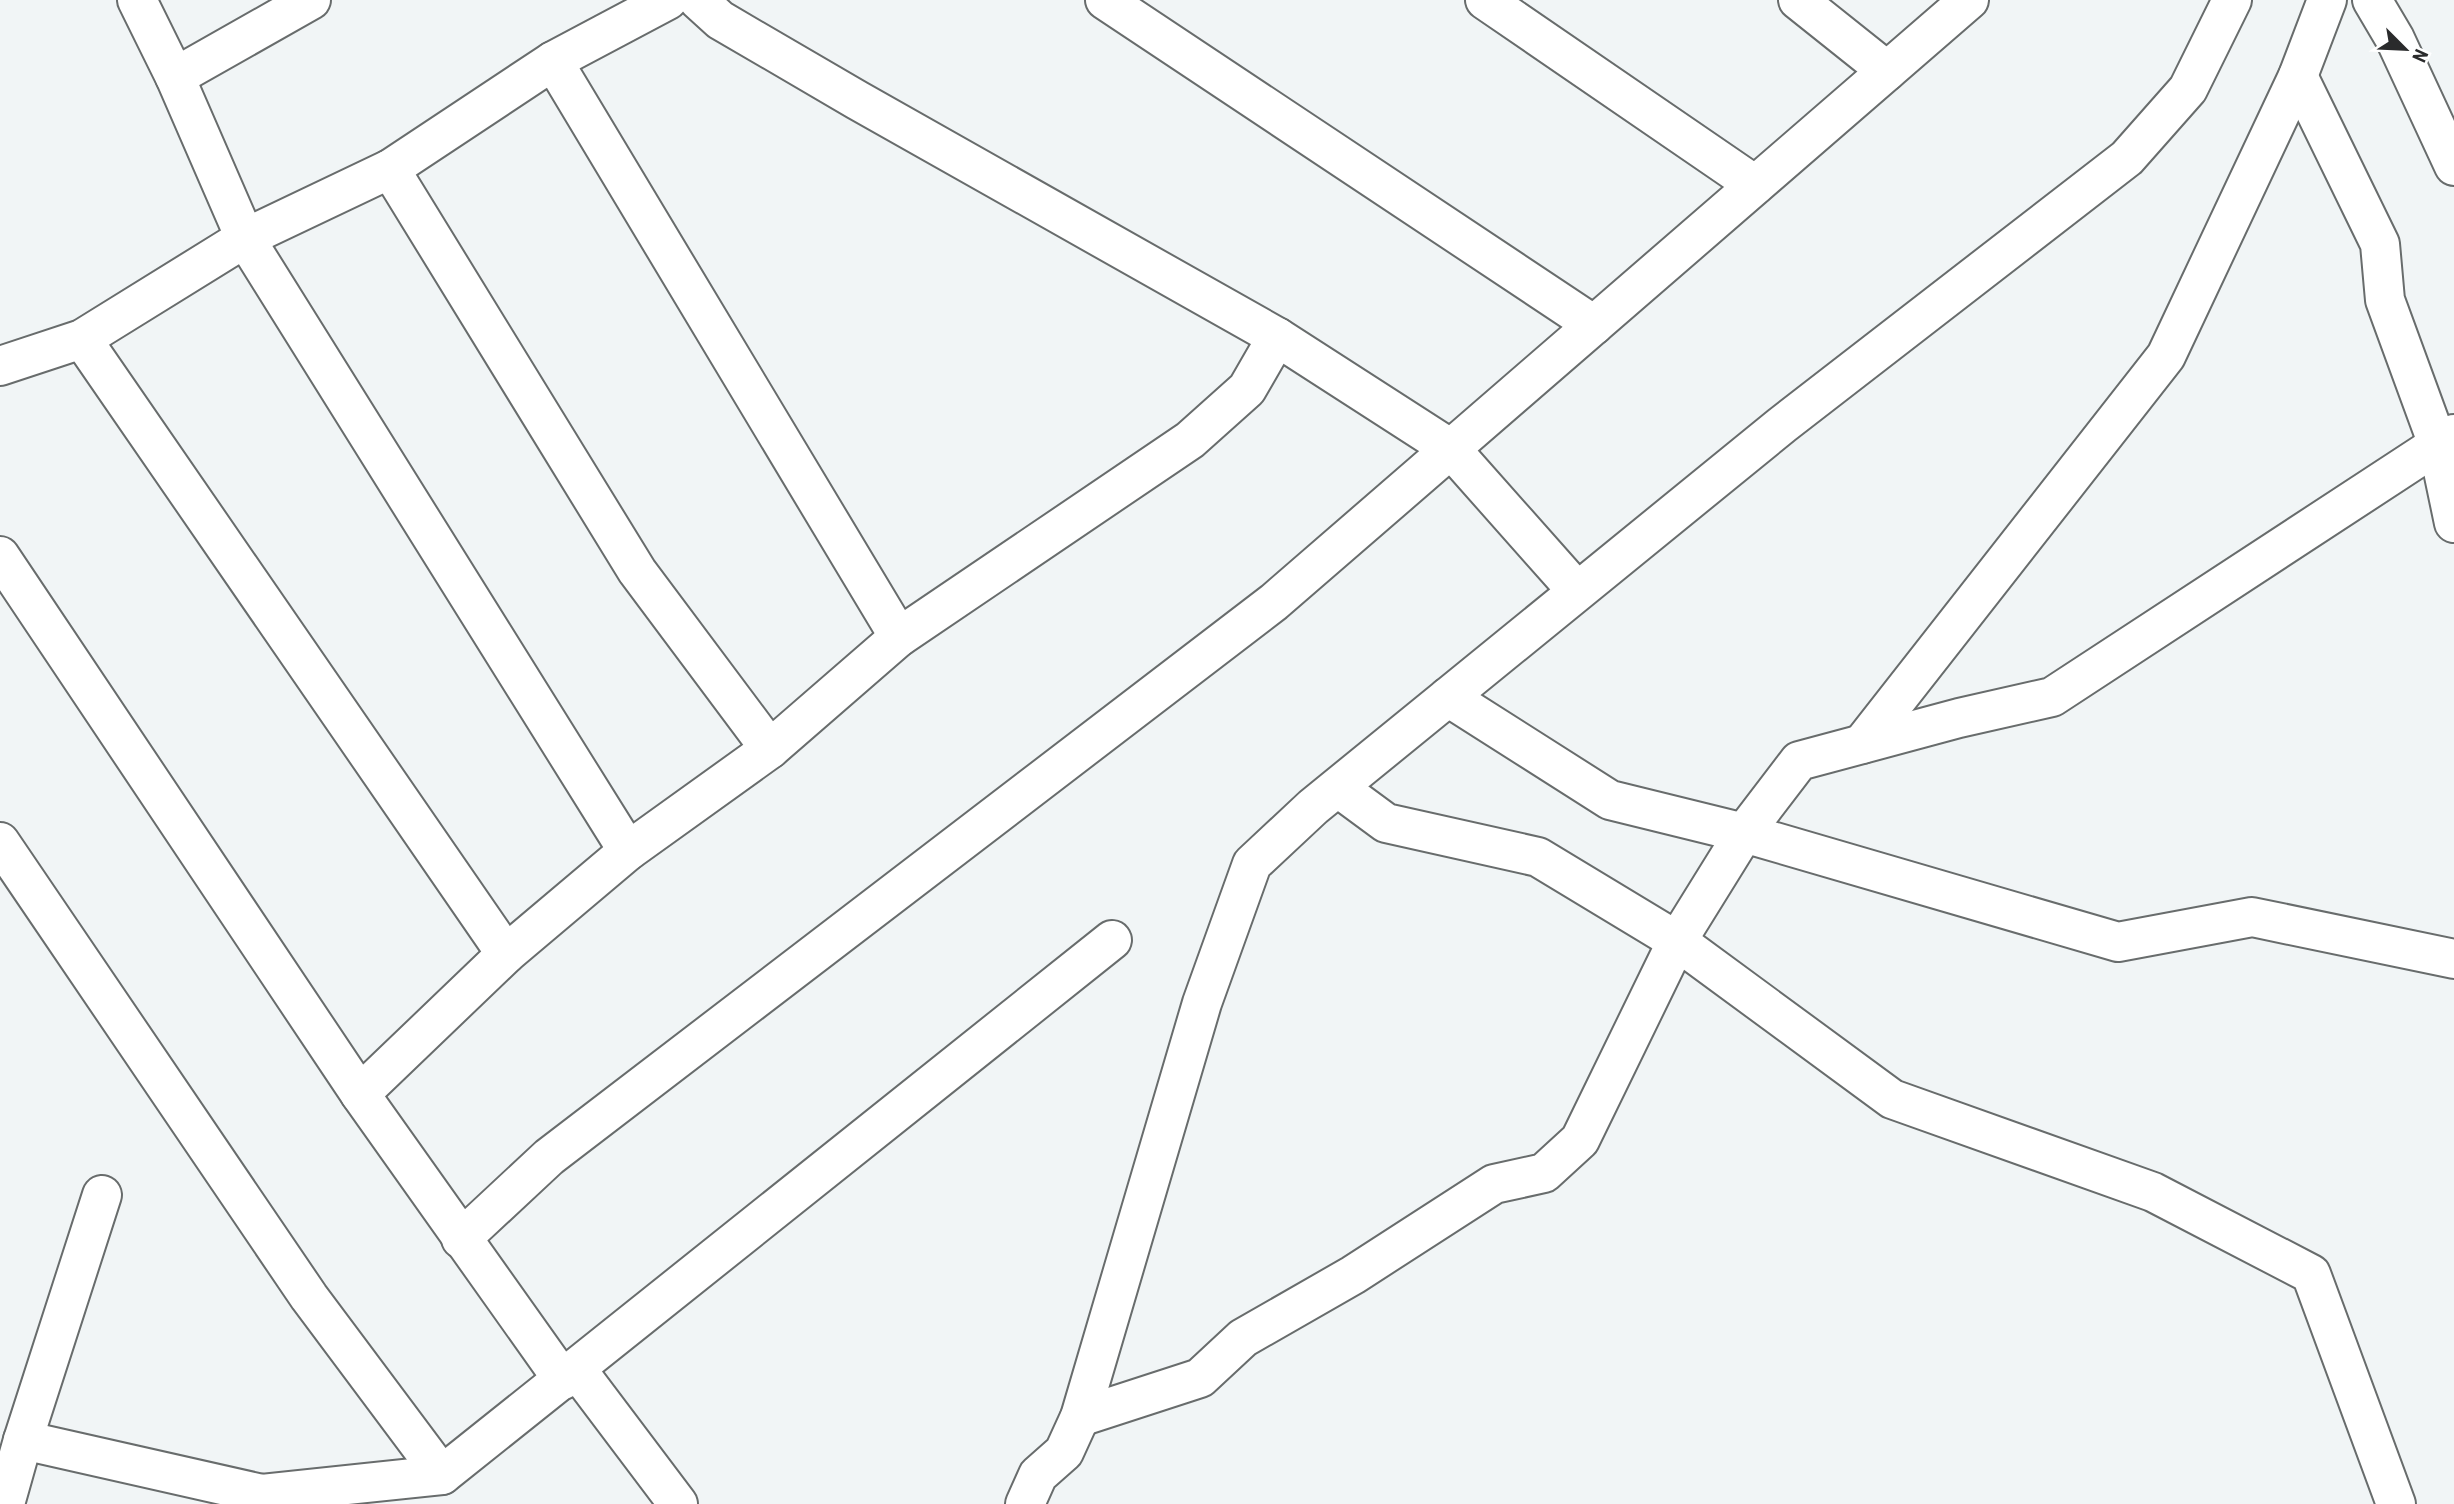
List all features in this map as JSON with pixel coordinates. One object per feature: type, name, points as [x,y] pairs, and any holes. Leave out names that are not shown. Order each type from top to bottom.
[{"type":"street","points":[[137,0],[176,77],[245,239],[628,851]]},
{"type":"street","points":[[176,77],[311,0]]},
{"type":"street","points":[[0,366],[82,339],[245,239],[390,169],[553,61],[668,0]]},
{"type":"street","points":[[698,0],[720,20],[857,100],[1277,337],[1451,449],[1577,590]]},
{"type":"street","points":[[1105,0],[1594,325]]},
{"type":"street","points":[[1485,0],[1755,185]]},
{"type":"street","points":[[1798,0],[1887,71]]},
{"type":"street","points":[[461,1239],[549,1157],[1274,602],[1969,0]]},
{"type":"street","points":[[1025,1504],[1038,1475],[1064,1452],[1080,1417],[1202,1003],[1252,864],[1313,807],[1577,590],[1782,425],[2127,158],[2189,89],[2232,0]]},
{"type":"street","points":[[1862,744],[2166,356],[2298,76],[2327,0]]},
{"type":"street","points":[[2372,0],[2395,39],[2454,166]]},
{"type":"street","points":[[553,61],[899,637]]},
{"type":"street","points":[[2298,76],[2380,244],[2385,300],[2445,438],[2454,523]]},
{"type":"street","points":[[390,169],[637,570],[770,749]]},
{"type":"street","points":[[360,1094],[506,954],[628,851],[770,749],[899,637],[1190,440],[1247,389],[1277,337]]},
{"type":"street","points":[[82,339],[506,954]]},
{"type":"street","points":[[1080,1417],[1199,1378],[1243,1338],[1353,1275],[1494,1184],[1544,1173],[1580,1140],[1677,941],[1744,833],[1799,761],[1959,718],[2052,697],[2445,438]]},
{"type":"street","points":[[0,556],[360,1094],[461,1239],[678,1504]]},
{"type":"street","points":[[1448,697],[1610,800],[1744,833],[2119,942],[2252,918],[2454,959]]},
{"type":"street","points":[[1348,795],[1386,823],[1538,857],[1677,941],[1892,1099],[2153,1192],[2311,1274],[2396,1504]]},
{"type":"street","points":[[0,842],[309,1297],[442,1475]]},
{"type":"street","points":[[23,1440],[261,1499],[442,1475],[1112,940]]},
{"type":"street","points":[[5,1504],[102,1195]]}]
